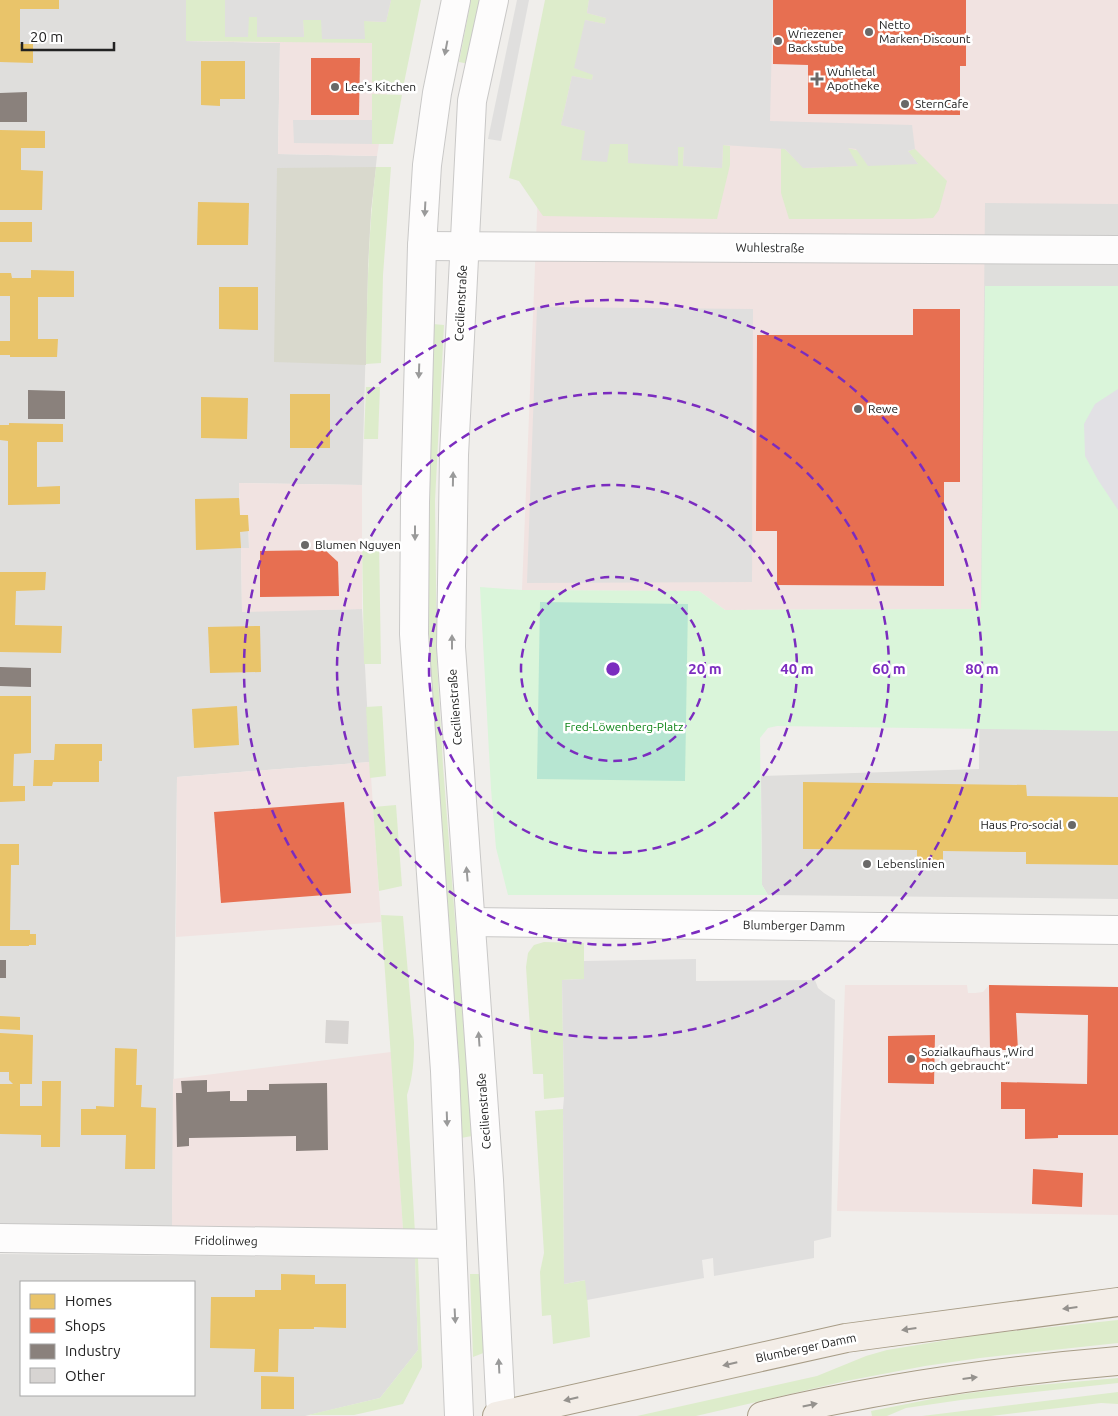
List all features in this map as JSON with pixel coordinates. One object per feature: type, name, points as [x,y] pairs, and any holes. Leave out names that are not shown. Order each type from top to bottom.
[{"type":"main road","name":"Blumberger Damm","points":[[500,1416],[846,1338],[1118,1302]]},
{"type":"main road","points":[[762,1416],[808,1405],[939,1382],[1064,1365],[1118,1361]]},
{"type":"street","points":[[456,0],[434,111],[422,246],[415,502],[414,634],[445,1071],[459,1416]]},
{"type":"street","name":"Cecilienstraße","points":[[494,0],[472,101],[463,246],[454,455],[452,647],[489,1180],[500,1416]]},
{"type":"street","name":"Wuhlestraße","points":[[422,246],[1118,250]]},
{"type":"street","name":"Blumberger Damm","points":[[471,922],[1118,930]]},
{"type":"street","name":"Fridolinweg","points":[[0,1238],[452,1244]]},
{"type":"shaded area","points":[[0,0],[186,0],[186,41],[280,43],[278,154],[377,156],[371,210],[368,265],[362,485],[240,483],[239,498],[248,515],[249,548],[241,548],[242,611],[362,609],[370,762],[177,777],[172,1227],[0,1225]]},
{"type":"shaded area","points":[[186,0],[405,0],[377,156],[278,154],[280,43],[186,41]]},
{"type":"shaded area","points":[[225,0],[391,0],[386,22],[364,21],[365,39],[322,39],[321,20],[303,20],[304,37],[257,37],[257,17],[249,17],[248,37],[225,37]]},
{"type":"shaded area","points":[[517,0],[529,0],[501,141],[488,139]]},
{"type":"shaded area","points":[[577,0],[1118,0],[1118,204],[985,203],[981,609],[725,610],[699,591],[522,590],[539,166]]},
{"type":"shaded area","points":[[589,0],[773,0],[770,121],[912,125],[915,149],[908,151],[918,164],[868,166],[856,149],[848,148],[858,166],[803,168],[785,149],[723,145],[722,168],[683,166],[684,147],[678,147],[678,166],[628,163],[628,144],[610,144],[607,162],[581,160],[585,131],[561,125],[572,76],[592,80],[593,75],[574,68],[585,20],[605,24],[606,18],[587,13]]},
{"type":"shaded area","points":[[985,0],[1118,0],[1118,899],[768,895],[762,885],[761,776],[979,769]]},
{"type":"shaded area","points":[[293,120],[372,120],[372,144],[294,143]]},
{"type":"shaded area","points":[[376,167],[368,265],[366,365],[274,362],[277,168]]},
{"type":"shaded area","points":[[537,307],[753,309],[752,582],[527,583]]},
{"type":"shaded area","points":[[1118,389],[1118,510],[1085,456],[1084,424],[1095,404]]},
{"type":"shaded area","name":"Blumen Nguyen","points":[[239,483],[362,485],[362,609],[242,612],[241,548],[249,548],[248,515],[240,515]]},
{"type":"shaded area","points":[[370,762],[381,922],[176,937],[177,777]]},
{"type":"shaded area","points":[[696,959],[696,981],[815,980],[818,988],[835,1000],[831,1237],[814,1241],[814,1258],[714,1276],[713,1258],[702,1260],[704,1278],[587,1300],[585,1280],[564,1284],[562,980],[584,979],[584,961]]},
{"type":"shaded area","points":[[845,985],[967,985],[968,993],[983,992],[989,985],[1118,987],[1118,1215],[837,1211]]},
{"type":"shaded area","points":[[391,1052],[403,1229],[172,1227],[173,1079]]},
{"type":"shaded area","points":[[0,1254],[415,1258],[418,1350],[380,1398],[305,1416],[0,1416]]},
{"type":"green space","points":[[186,0],[225,0],[226,37],[249,17],[257,17],[257,37],[304,37],[303,20],[322,20],[322,39],[364,39],[364,21],[386,22],[391,0],[421,0],[404,83],[372,82],[372,43],[186,41]]},
{"type":"green space","points":[[471,0],[483,0],[469,64],[459,62]]},
{"type":"green space","points":[[545,0],[589,0],[587,13],[606,18],[605,24],[585,20],[593,75],[592,80],[572,76],[561,125],[586,131],[610,144],[628,144],[678,165],[678,146],[684,147],[683,166],[722,168],[723,145],[730,146],[730,165],[717,219],[543,216],[519,181],[509,178]]},
{"type":"green space","points":[[372,94],[402,95],[393,144],[372,144]]},
{"type":"green space","points":[[781,148],[785,149],[804,168],[857,166],[847,148],[918,164],[908,151],[915,149],[947,181],[939,210],[933,218],[789,219],[781,193]]},
{"type":"green space","points":[[376,167],[391,167],[383,275],[381,363],[366,364],[367,290]]},
{"type":"green space","name":"Fred-Löwenberg-Platz","points":[[985,286],[1118,286],[1118,731],[777,726],[768,728],[760,738],[762,885],[768,895],[508,895],[496,848],[480,587],[522,590],[699,591],[725,610],[981,609]]},
{"type":"green space","points":[[433,324],[444,325],[435,501],[437,660],[443,766],[472,1136],[461,1138],[431,700],[428,623],[427,511]]},
{"type":"green space","points":[[366,387],[380,387],[378,439],[364,439]]},
{"type":"green space","points":[[362,541],[379,542],[381,664],[364,664]]},
{"type":"green space","points":[[540,602],[688,604],[685,781],[537,779]]},
{"type":"green space","points":[[382,706],[386,776],[370,778],[366,707]]},
{"type":"green space","points":[[396,805],[402,886],[379,891],[373,807]]},
{"type":"green space","points":[[381,915],[403,916],[414,1042],[413,1068],[407,1095],[415,1233],[403,1229]]},
{"type":"green space","points":[[544,942],[584,943],[584,979],[562,980],[564,1097],[544,1099],[543,1074],[533,1074],[526,967],[528,953],[534,945]]},
{"type":"green space","points":[[563,1109],[564,1284],[586,1280],[590,1337],[553,1344],[551,1315],[542,1316],[540,1272],[544,1253],[535,1111]]},
{"type":"green space","points":[[415,1258],[418,1258],[422,1367],[403,1404],[354,1415],[308,1415],[380,1398],[418,1350]]},
{"type":"green space","points":[[470,1274],[479,1274],[486,1352],[473,1357]]},
{"type":"green space","points":[[1118,1320],[1118,1343],[925,1366],[846,1381],[696,1416],[637,1416],[817,1376],[866,1356],[887,1350],[984,1334]]},
{"type":"green space","points":[[1118,1378],[1118,1383],[961,1400],[906,1408],[887,1416],[872,1416],[871,1411],[947,1396],[1016,1387]]},
{"type":"green space","points":[[1118,1392],[1118,1404],[1101,1403],[991,1416],[922,1416]]},
{"type":"building: Homes","points":[[0,0],[59,0],[59,9],[20,9],[20,44],[33,44],[33,63],[0,62]]},
{"type":"building: Homes","points":[[201,61],[245,61],[245,99],[220,99],[220,106],[201,105]]},
{"type":"building: Homes","points":[[0,130],[45,131],[45,148],[21,148],[21,170],[43,171],[42,210],[0,210]]},
{"type":"building: Homes","points":[[198,202],[249,203],[248,245],[197,245]]},
{"type":"building: Homes","points":[[0,222],[32,222],[32,242],[0,242]]},
{"type":"building: Homes","points":[[31,270],[74,271],[74,297],[38,297],[38,339],[58,339],[57,357],[10,357],[10,355],[0,355],[0,341],[10,341],[10,296],[0,296],[0,273],[11,273],[12,278],[31,278]]},
{"type":"building: Homes","points":[[219,287],[258,287],[258,330],[219,329]]},
{"type":"building: Homes","points":[[290,394],[330,394],[330,448],[290,448]]},
{"type":"building: Homes","points":[[201,397],[248,398],[247,439],[201,438]]},
{"type":"building: Homes","points":[[9,423],[63,424],[63,442],[37,442],[37,487],[60,486],[60,504],[8,505],[8,441],[0,440],[0,425],[9,425]]},
{"type":"building: Homes","points":[[239,498],[240,515],[248,515],[249,531],[240,532],[241,548],[196,550],[195,499]]},
{"type":"building: Homes","points":[[0,572],[46,572],[45,590],[16,591],[15,625],[62,626],[61,653],[0,652]]},
{"type":"building: Homes","points":[[260,626],[261,672],[210,673],[208,627]]},
{"type":"building: Homes","points":[[0,696],[31,696],[31,753],[14,754],[13,786],[25,786],[25,801],[0,802]]},
{"type":"building: Homes","points":[[237,706],[239,745],[194,748],[192,709]]},
{"type":"building: Homes","points":[[55,744],[102,744],[102,761],[99,761],[99,782],[53,782],[52,786],[33,786],[34,760],[54,760]]},
{"type":"building: Homes","points":[[803,782],[1026,785],[1027,796],[1118,797],[1118,865],[1026,864],[1026,852],[943,851],[943,867],[917,868],[917,850],[803,849]]},
{"type":"building: Homes","points":[[0,844],[19,844],[19,865],[11,865],[10,930],[30,930],[30,934],[36,934],[36,945],[0,946]]},
{"type":"building: Homes","points":[[0,1016],[20,1017],[20,1030],[0,1029]]},
{"type":"building: Homes","points":[[0,1033],[33,1035],[32,1084],[20,1084],[20,1106],[42,1106],[42,1081],[61,1081],[60,1147],[41,1147],[41,1135],[0,1134],[0,1084],[13,1084],[9,1080],[9,1072],[0,1072]]},
{"type":"building: Homes","points":[[115,1048],[137,1049],[136,1085],[142,1085],[141,1107],[156,1108],[155,1169],[125,1169],[126,1135],[81,1135],[81,1109],[96,1109],[96,1106],[114,1107]]},
{"type":"building: Homes","points":[[281,1274],[315,1275],[315,1284],[346,1284],[346,1328],[279,1329],[278,1372],[254,1372],[255,1349],[210,1348],[211,1297],[255,1297],[255,1290],[281,1290]]},
{"type":"building: Homes","points":[[261,1376],[294,1377],[294,1409],[261,1409]]},
{"type":"building: Shops","name":"Netto Marken-Discount","points":[[773,0],[966,0],[966,66],[960,66],[960,115],[808,114],[808,65],[773,64]]},
{"type":"building: Shops","name":"Lee's Kitchen","points":[[311,58],[360,58],[359,115],[311,115]]},
{"type":"building: Shops","name":"Rewe","points":[[913,309],[960,309],[960,482],[944,482],[944,586],[777,585],[777,531],[756,531],[757,335],[913,335]]},
{"type":"building: Shops","points":[[325,550],[338,562],[339,596],[260,597],[260,551]]},
{"type":"building: Shops","points":[[344,802],[351,893],[221,903],[214,812]]},
{"type":"building: Shops","points":[[989,985],[1118,987],[1118,1135],[1058,1135],[1058,1138],[1025,1139],[1025,1109],[1001,1109],[1001,1082],[1087,1084],[1088,1015],[1016,1013],[1018,1050],[990,1050]]},
{"type":"building: Shops","name":"Sozialkaufhaus „Wird noch gebraucht“","points":[[935,1035],[934,1084],[888,1083],[888,1036]]},
{"type":"building: Shops","points":[[1033,1169],[1083,1173],[1082,1207],[1032,1204]]},
{"type":"building: Industry","points":[[27,92],[27,122],[0,122],[0,93]]},
{"type":"building: Industry","points":[[28,390],[65,391],[65,419],[28,419]]},
{"type":"building: Industry","points":[[0,667],[31,668],[31,687],[0,686]]},
{"type":"building: Industry","points":[[0,960],[6,960],[6,978],[0,978]]},
{"type":"building: Industry","points":[[207,1080],[207,1092],[230,1091],[230,1101],[247,1101],[247,1090],[269,1090],[269,1084],[327,1083],[328,1150],[296,1151],[296,1136],[189,1138],[189,1146],[177,1147],[176,1093],[182,1093],[181,1081]]},
{"type":"building: Other","points":[[326,1020],[349,1021],[348,1044],[325,1043]]},
{"type":"place","name":"Netto Marken-Discount","points":[[869,32]]},
{"type":"place","name":"Wriezener Backstube","points":[[778,41]]},
{"type":"place","name":"Wuhletal Apotheke","points":[[817,79]]},
{"type":"place","name":"Lee's Kitchen","points":[[335,87]]},
{"type":"place","name":"SternCafe","points":[[905,104]]},
{"type":"place","name":"Rewe","points":[[858,409]]},
{"type":"place","name":"Blumen Nguyen","points":[[305,545]]},
{"type":"place","name":"Haus Pro-social","points":[[1072,825]]},
{"type":"place","name":"Lebenslinien","points":[[867,864]]},
{"type":"place","name":"Sozialkaufhaus „Wird noch gebraucht“","points":[[911,1059]]}]
